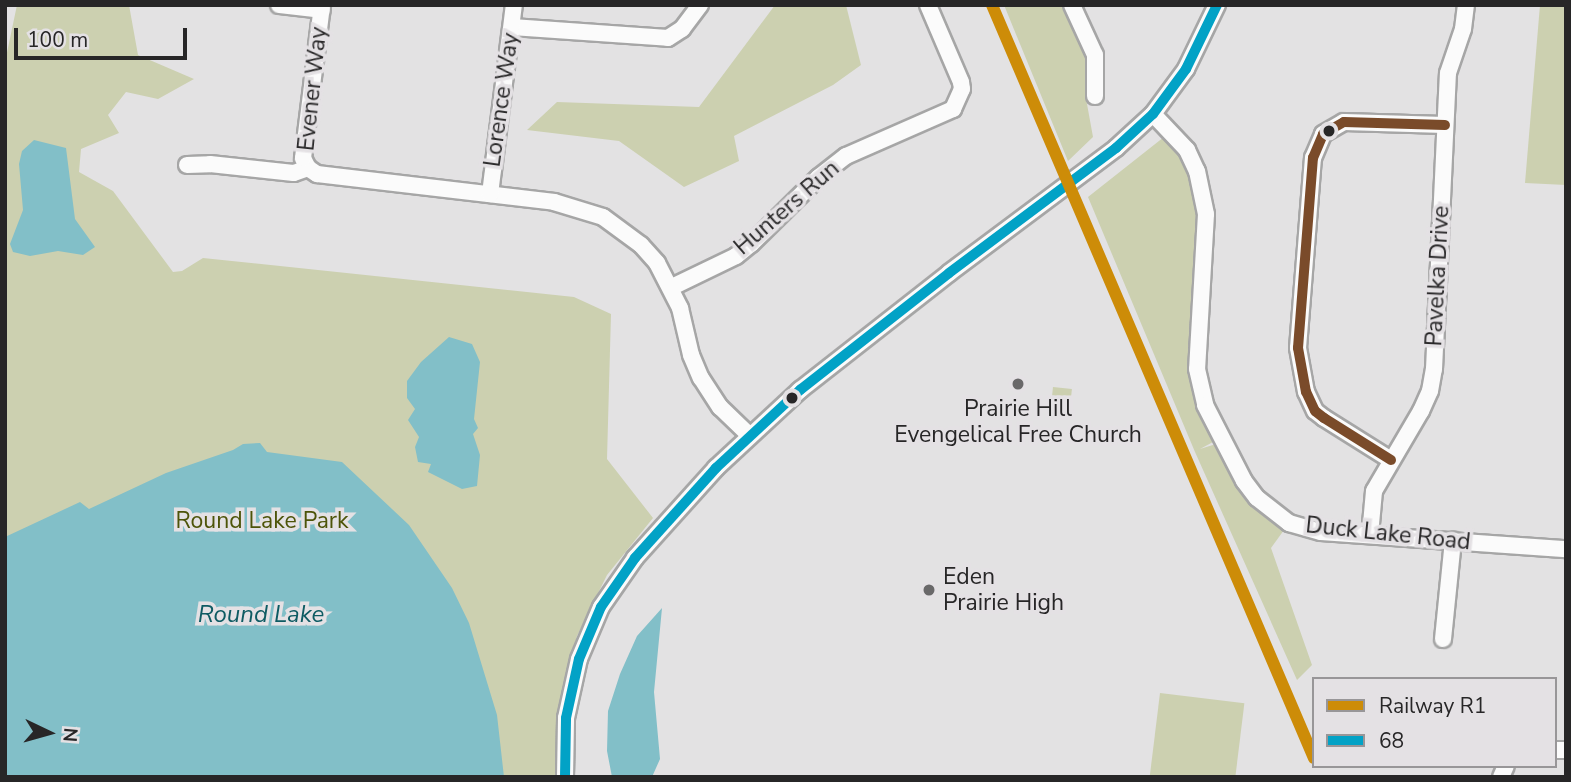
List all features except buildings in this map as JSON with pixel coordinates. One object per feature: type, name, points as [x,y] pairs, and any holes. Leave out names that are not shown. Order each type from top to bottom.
[{"type":"street","name":"Evener Way","points":[[279,5],[322,8],[303,158],[308,168]]},
{"type":"street","name":"Lorence Way","points":[[490,194],[514,5]]},
{"type":"street","points":[[512,27],[668,38],[682,29],[701,5]]},
{"type":"street","name":"Hunters Run","points":[[672,287],[736,256],[819,177],[846,156],[953,108],[962,89],[961,82],[928,5]]},
{"type":"street","points":[[1072,5],[1096,55],[1095,96]]},
{"type":"street","points":[[565,777],[564,738],[569,696],[582,650],[601,607],[635,558],[749,435],[800,390],[948,273],[1116,148],[1153,114],[1186,69],[1217,5]]},
{"type":"street","name":"Pavelka Drive","points":[[1370,535],[1374,491],[1421,411],[1430,391],[1434,369],[1448,73],[1463,29],[1466,5]]},
{"type":"street","name":"Duck Lake Road","points":[[1153,114],[1187,150],[1203,195],[1206,214],[1197,369],[1205,405],[1232,459],[1257,498],[1289,523],[1321,532],[1566,549]]},
{"type":"street","points":[[1391,460],[1315,411],[1306,391],[1299,357],[1313,158],[1324,125],[1344,122],[1445,125]]},
{"type":"street","points":[[187,165],[210,164],[294,173],[308,168],[317,174],[554,202],[603,217],[641,245],[672,287],[701,378],[720,407],[749,435]]},
{"type":"street","points":[[1443,639],[1452,541]]},
{"type":"green space","name":"Round Lake Park","points":[[17,5],[129,5],[138,55],[194,79],[158,99],[126,92],[108,115],[119,133],[81,149],[79,172],[113,191],[173,272],[182,271],[203,258],[574,297],[611,314],[607,459],[653,518],[607,575],[577,636],[558,709],[556,777],[5,777],[5,62]]},
{"type":"green space","points":[[775,5],[846,5],[861,65],[833,85],[734,136],[739,161],[684,187],[619,141],[527,130],[557,102],[699,107]]},
{"type":"green space","points":[[1004,5],[1066,5],[1085,44],[1085,93],[1093,137],[1068,161]]},
{"type":"green space","points":[[1540,5],[1566,5],[1566,185],[1525,183]]},
{"type":"green space","points":[[1164,137],[1190,169],[1198,228],[1190,365],[1213,442],[1200,449],[1216,444],[1251,504],[1284,530],[1271,548],[1312,665],[1297,680],[1195,452],[1088,197]]},
{"type":"green space","points":[[1053,387],[1072,389],[1070,410],[1051,408]]},
{"type":"green space","points":[[1160,693],[1244,703],[1235,777],[1150,777]]},
{"type":"water","points":[[34,140],[66,148],[75,219],[95,247],[83,255],[58,251],[30,256],[13,252],[10,244],[23,210],[19,164],[22,151]]},
{"type":"water","points":[[449,337],[472,344],[480,362],[474,419],[478,428],[473,434],[480,455],[477,486],[462,489],[428,472],[431,464],[418,462],[415,447],[419,437],[408,420],[415,409],[407,398],[407,381],[421,362]]},
{"type":"water","name":"Round Lake","points":[[260,443],[267,452],[342,462],[409,525],[452,588],[469,623],[497,715],[504,777],[5,777],[5,537],[80,502],[89,509],[166,473],[243,444]]},
{"type":"water","points":[[662,608],[654,692],[660,759],[652,777],[612,777],[607,751],[608,711],[620,674],[637,636]]},
{"type":"rail line","name":"R1","points":[[992,5],[1312,753]]},
{"type":"transit line","name":"68","points":[[565,777],[566,718],[579,659],[601,607],[635,558],[716,468],[800,390],[949,273],[1116,148],[1153,114],[1186,69],[1217,5]]},
{"type":"transit line","points":[[1391,460],[1315,411],[1306,392],[1298,348],[1313,158],[1323,134],[1344,122],[1445,125]]},
{"type":"place","name":"Prairie Hill Evengelical Free Church","points":[[1018,384]]},
{"type":"place","name":"Eden Prairie High","points":[[929,590]]}]
